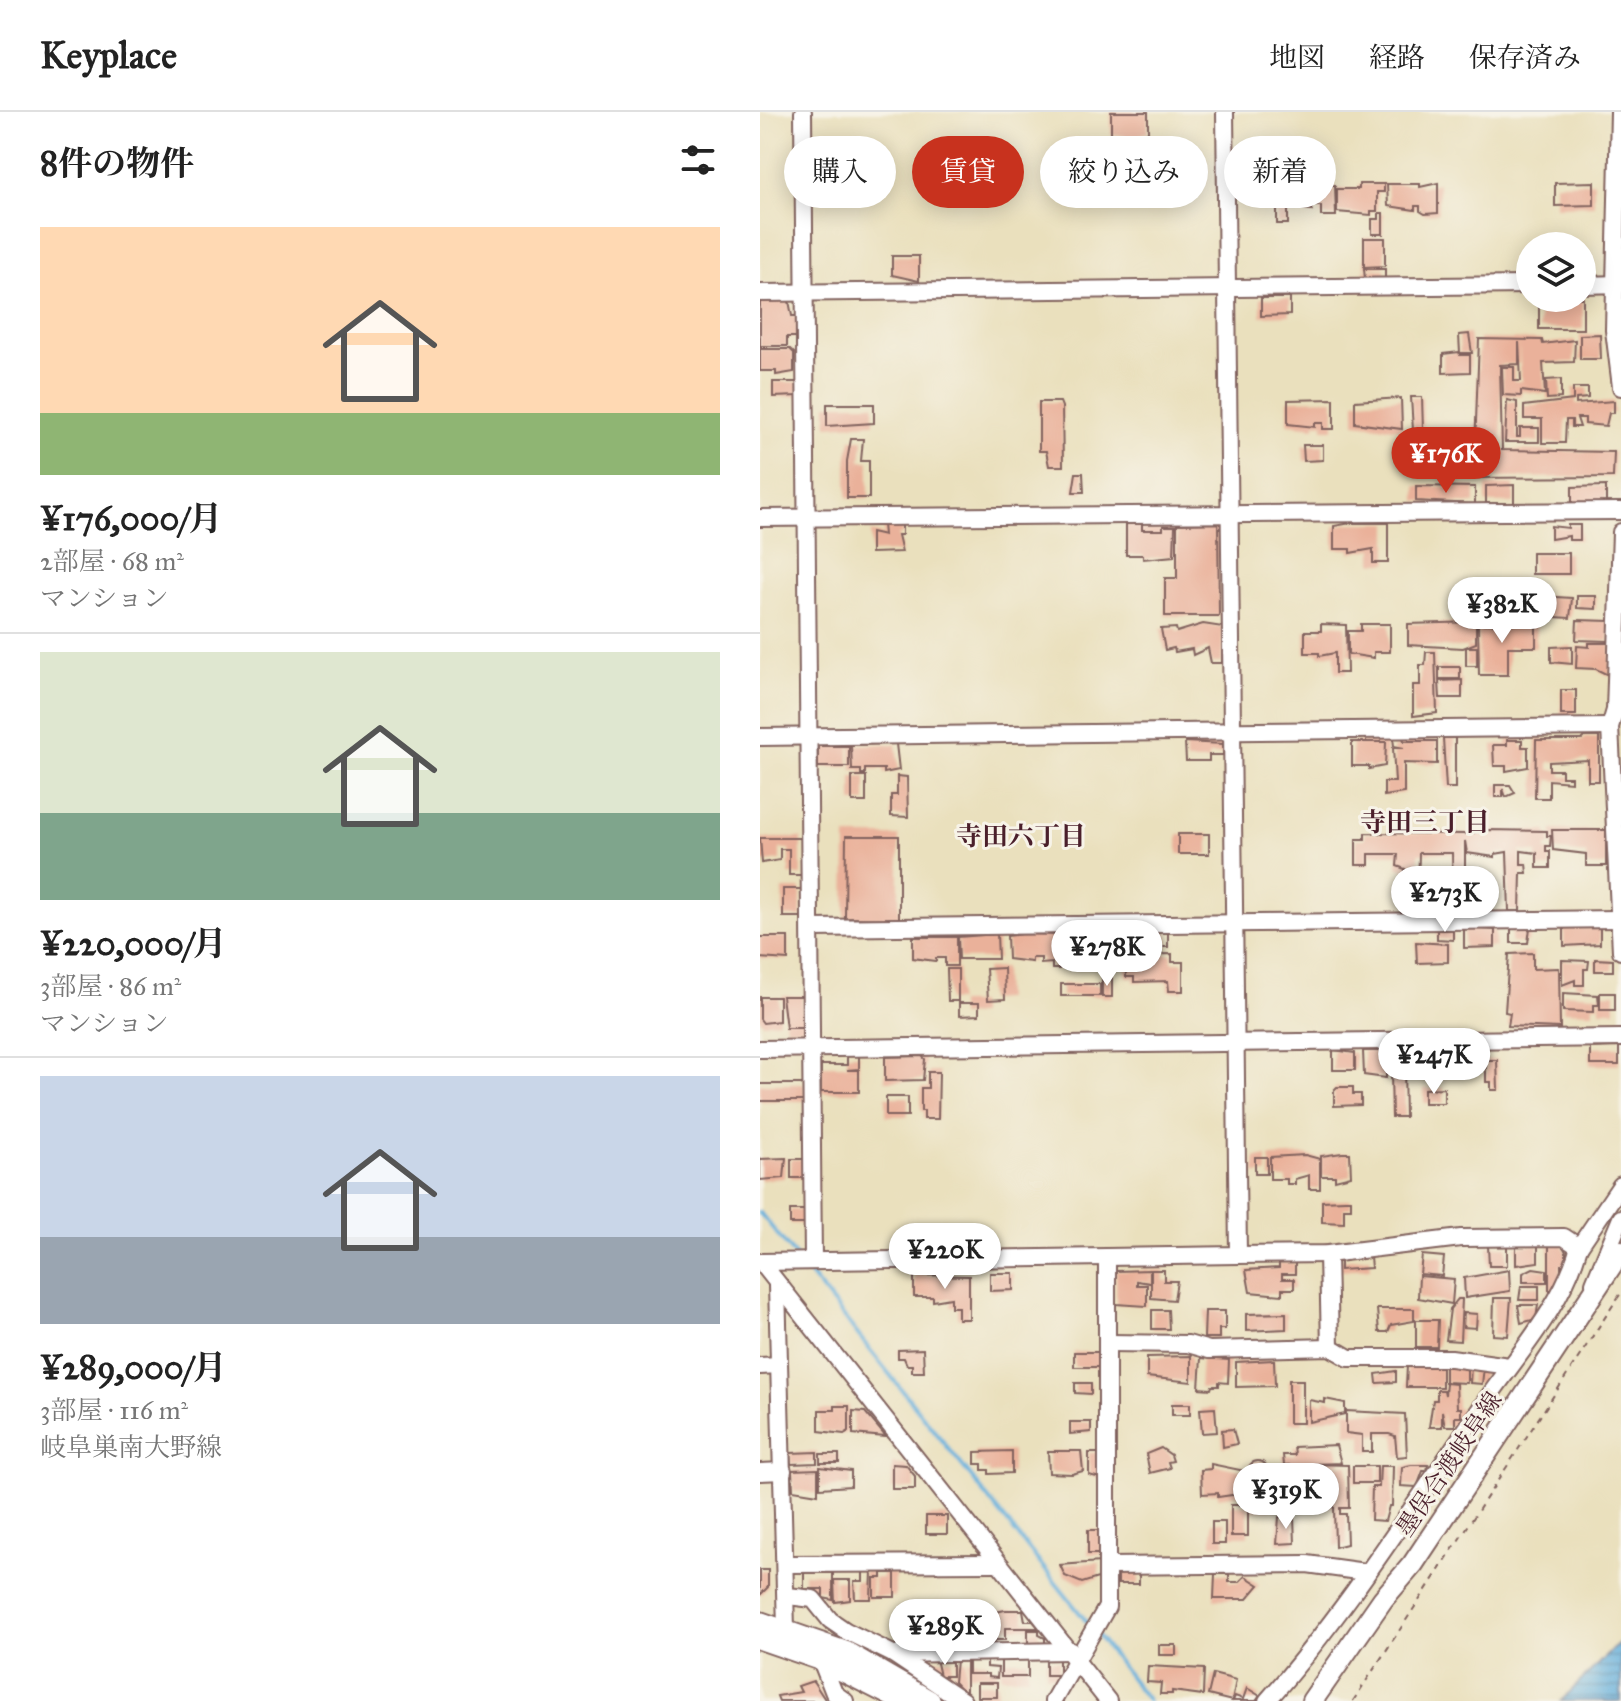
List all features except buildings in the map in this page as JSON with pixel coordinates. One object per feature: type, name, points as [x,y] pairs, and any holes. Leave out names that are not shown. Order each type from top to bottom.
[{"type":"main road","name":"墨俣合渡岐阜線","points":[[1312,1701],[1383,1599],[1413,1564],[1621,1251]]},
{"type":"main road","points":[[760,1622],[786,1629],[857,1658],[930,1701]]},
{"type":"main road","points":[[760,1639],[821,1660],[902,1701]]},
{"type":"street","points":[[803,112],[812,1261]]},
{"type":"street","points":[[1225,112],[1238,1255]]},
{"type":"street","points":[[1619,112],[1618,284],[1614,330],[1621,387]]},
{"type":"street","points":[[1596,285],[1618,284]]},
{"type":"street","points":[[760,293],[1516,285]]},
{"type":"street","points":[[760,518],[1621,511]]},
{"type":"street","points":[[1621,532],[1618,710],[1610,727],[1621,951]]},
{"type":"street","points":[[760,737],[1610,727]]},
{"type":"street","points":[[811,928],[1618,919]]},
{"type":"street","points":[[760,1049],[1621,1038]]},
{"type":"street","points":[[1267,1701],[1293,1672],[1411,1514],[1509,1366],[1539,1330],[1570,1277],[1579,1247],[1621,1185]]},
{"type":"street","points":[[1590,1299],[1621,1218]]},
{"type":"street","points":[[1108,1701],[1078,1652],[998,1563],[777,1285],[765,1262],[1328,1254],[1461,1238],[1564,1237],[1579,1247]]},
{"type":"street","points":[[1328,1254],[1330,1347]]},
{"type":"street","points":[[1053,1701],[1078,1652],[1107,1607],[1107,1259]]},
{"type":"street","points":[[777,1285],[788,1596],[786,1629]]},
{"type":"street","points":[[1108,1343],[1188,1344],[1209,1350],[1330,1347],[1349,1358],[1451,1358],[1509,1366]]},
{"type":"street","points":[[760,1366],[779,1365]]},
{"type":"street","points":[[760,1472],[783,1471]]},
{"type":"street","points":[[786,1564],[998,1563]]},
{"type":"street","points":[[1108,1566],[1307,1564],[1365,1572]]},
{"type":"street","points":[[788,1596],[813,1599],[830,1620],[846,1631],[893,1654],[963,1701]]},
{"type":"street","points":[[893,1654],[1078,1652]]},
{"type":"street","points":[[821,1660],[841,1698]]},
{"type":"street","points":[[841,1698],[852,1674]]},
{"type":"street","points":[[841,1698],[855,1701]]},
{"type":"path","points":[[1353,1701],[1621,1293]]},
{"type":"water","points":[[1621,1641],[1621,1701],[1561,1701]]},
{"type":"waterway","points":[[760,1213],[796,1257]]},
{"type":"waterway","points":[[804,1267],[1090,1626]]},
{"type":"waterway","points":[[1096,1633],[1148,1701]]},
{"type":"district","name":"寺田三丁目","points":[[1425,822]]},
{"type":"district","name":"寺田六丁目","points":[[1021,836]]}]
